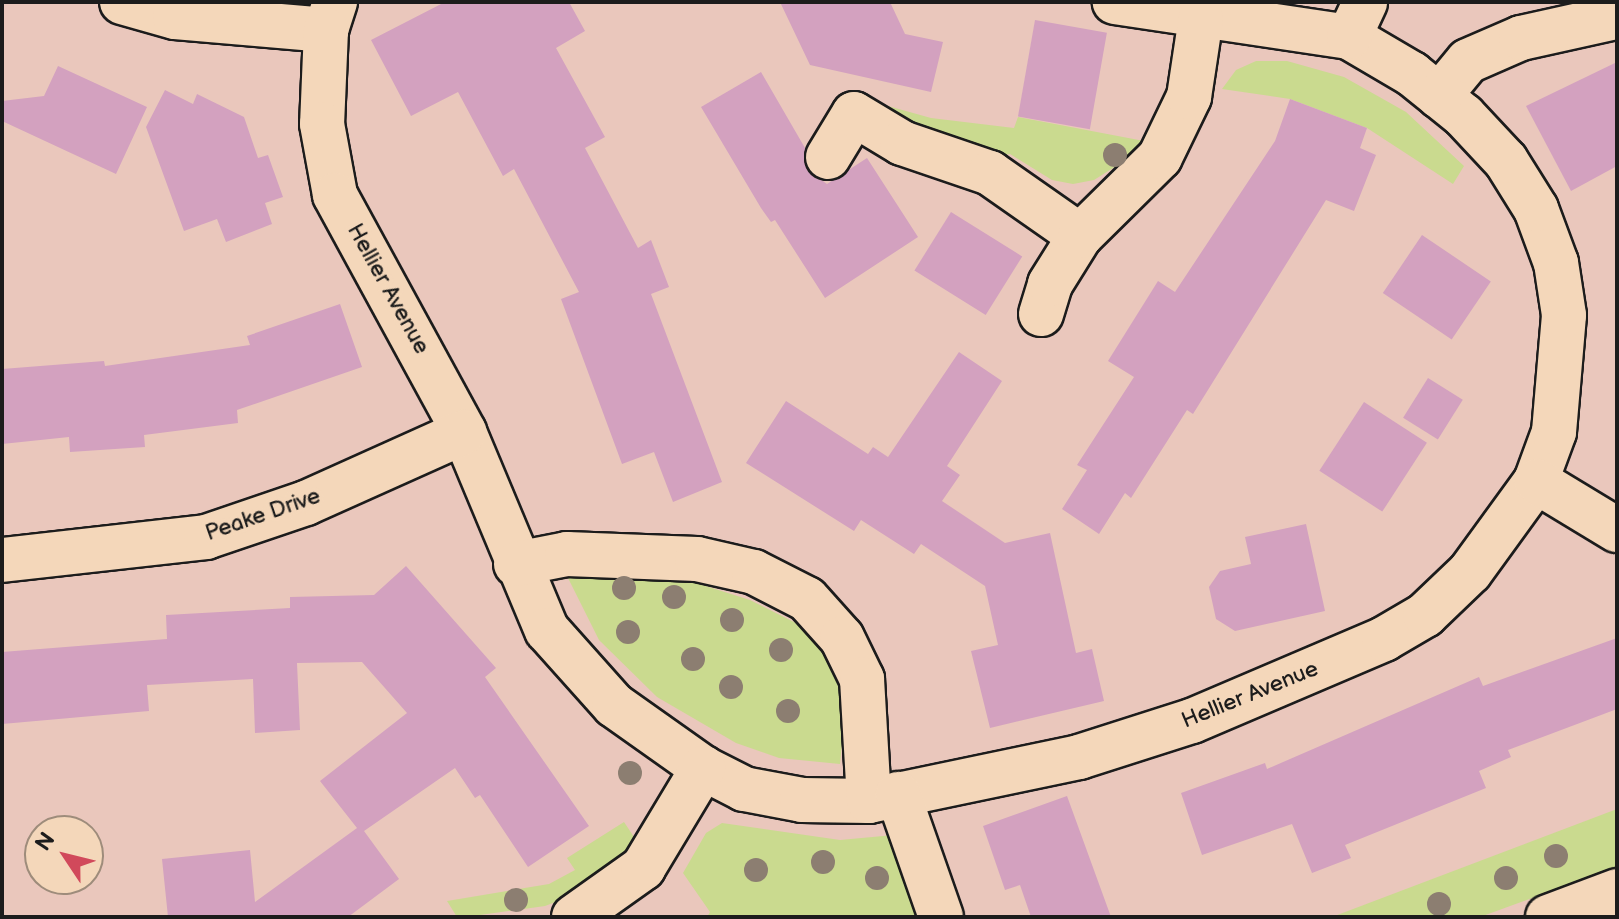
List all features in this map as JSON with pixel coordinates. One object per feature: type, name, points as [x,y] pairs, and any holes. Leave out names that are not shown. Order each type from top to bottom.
[{"type":"street","points":[[122,2],[175,17],[330,16]]},
{"type":"street","name":"Hellier Avenue","points":[[330,16],[322,124],[335,195],[464,432],[516,564],[547,630],[580,672],[659,741],[744,789],[802,800],[883,798],[1079,757],[1192,721],[1384,639],[1425,615],[1470,572],[1536,481],[1554,432],[1562,370],[1564,315],[1556,263],[1536,209],[1506,161],[1357,20],[1201,18],[1115,2]]},
{"type":"street","points":[[1439,96],[1468,61],[1521,38],[1616,17]]},
{"type":"street","points":[[1041,314],[1050,284],[1080,236],[1160,157],[1189,97],[1201,18]]},
{"type":"street","points":[[828,157],[854,114],[902,143],[990,173],[1080,236]]},
{"type":"street","name":"Peake Drive","points":[[2,560],[206,537],[306,503],[464,432]]},
{"type":"street","points":[[1536,481],[1617,530]]},
{"type":"street","points":[[516,564],[582,554],[697,559],[754,572],[807,599],[842,638],[862,679],[883,798],[941,917]]},
{"type":"street","points":[[574,917],[643,868],[703,768]]},
{"type":"street","points":[[1548,917],[1617,891]]},
{"type":"green space","points":[[1256,61],[1287,61],[1344,77],[1406,112],[1464,166],[1453,184],[1367,128],[1290,99],[1222,89],[1236,70]]},
{"type":"green space","points":[[888,106],[931,118],[1014,128],[1018,117],[1144,141],[1121,163],[1094,180],[1073,184],[1052,180],[1010,154],[990,158],[888,113]]},
{"type":"green space","points":[[602,569],[690,581],[750,600],[802,626],[841,664],[845,713],[840,764],[779,758],[736,743],[657,697],[599,640],[567,576]]},
{"type":"green space","points":[[1617,809],[1617,867],[1480,917],[1332,917]]},
{"type":"green space","points":[[624,822],[636,840],[607,873],[579,893],[545,906],[466,917],[457,917],[447,901],[549,884],[575,870],[567,858]]},
{"type":"green space","points":[[722,823],[840,840],[894,835],[923,917],[707,917],[710,912],[683,873],[706,833]]},
{"type":"building","points":[[445,2],[569,2],[585,31],[556,48],[605,137],[585,148],[638,248],[651,240],[669,287],[651,294],[722,482],[673,502],[654,452],[622,464],[561,299],[579,292],[514,169],[503,176],[458,92],[411,116],[371,40]]},
{"type":"building","points":[[780,2],[890,2],[905,34],[943,42],[931,92],[810,65]]},
{"type":"building","points":[[1035,20],[1107,33],[1090,129],[1018,117]]},
{"type":"building","points":[[1617,62],[1617,166],[1571,191],[1526,106]]},
{"type":"building","points":[[58,66],[147,107],[116,174],[2,121],[2,101],[44,96]]},
{"type":"building","points":[[761,72],[805,148],[807,170],[827,184],[867,158],[918,237],[825,298],[775,220],[771,222],[761,208],[701,107]]},
{"type":"building","points":[[165,90],[193,104],[197,94],[244,117],[258,158],[268,155],[283,197],[265,203],[272,224],[226,242],[217,219],[184,231],[146,127]]},
{"type":"building","points":[[1290,99],[1367,128],[1360,148],[1376,155],[1354,211],[1326,200],[1193,414],[1187,410],[1131,498],[1125,493],[1099,534],[1062,509],[1087,470],[1077,465],[1134,377],[1108,361],[1158,281],[1175,292],[1275,141]]},
{"type":"building","points":[[951,212],[1022,257],[986,315],[914,271]]},
{"type":"building","points":[[1422,235],[1491,281],[1452,339],[1383,293]]},
{"type":"building","points":[[340,304],[362,367],[237,410],[238,423],[144,435],[145,447],[70,452],[69,437],[2,444],[2,369],[104,361],[105,366],[250,345],[247,336]]},
{"type":"building","points":[[959,352],[1002,381],[947,466],[960,475],[942,501],[1005,543],[1050,533],[1076,653],[1092,649],[1104,701],[990,728],[971,651],[998,645],[985,586],[921,544],[914,554],[861,520],[854,531],[746,463],[786,401],[868,454],[873,447],[888,457]]},
{"type":"building","points":[[1428,378],[1463,400],[1438,440],[1403,418]]},
{"type":"building","points":[[1364,402],[1427,443],[1382,512],[1319,471]]},
{"type":"building","points":[[1306,524],[1325,611],[1235,631],[1216,619],[1209,587],[1220,571],[1251,564],[1245,537]]},
{"type":"building","points":[[406,566],[496,668],[485,677],[589,826],[528,867],[480,795],[475,798],[455,768],[364,831],[399,879],[348,917],[168,917],[162,859],[250,850],[255,902],[357,828],[320,781],[407,713],[362,662],[297,663],[300,730],[255,733],[253,679],[147,685],[149,711],[2,724],[2,652],[167,639],[166,615],[290,608],[290,597],[374,595]]},
{"type":"building","points":[[1617,638],[1617,709],[1508,750],[1511,757],[1479,771],[1486,788],[1345,845],[1351,858],[1312,873],[1292,824],[1202,855],[1181,793],[1265,763],[1267,769],[1479,677],[1483,686]]},
{"type":"building","points":[[1067,796],[1111,917],[1031,917],[1020,885],[1005,890],[983,826]]}]
